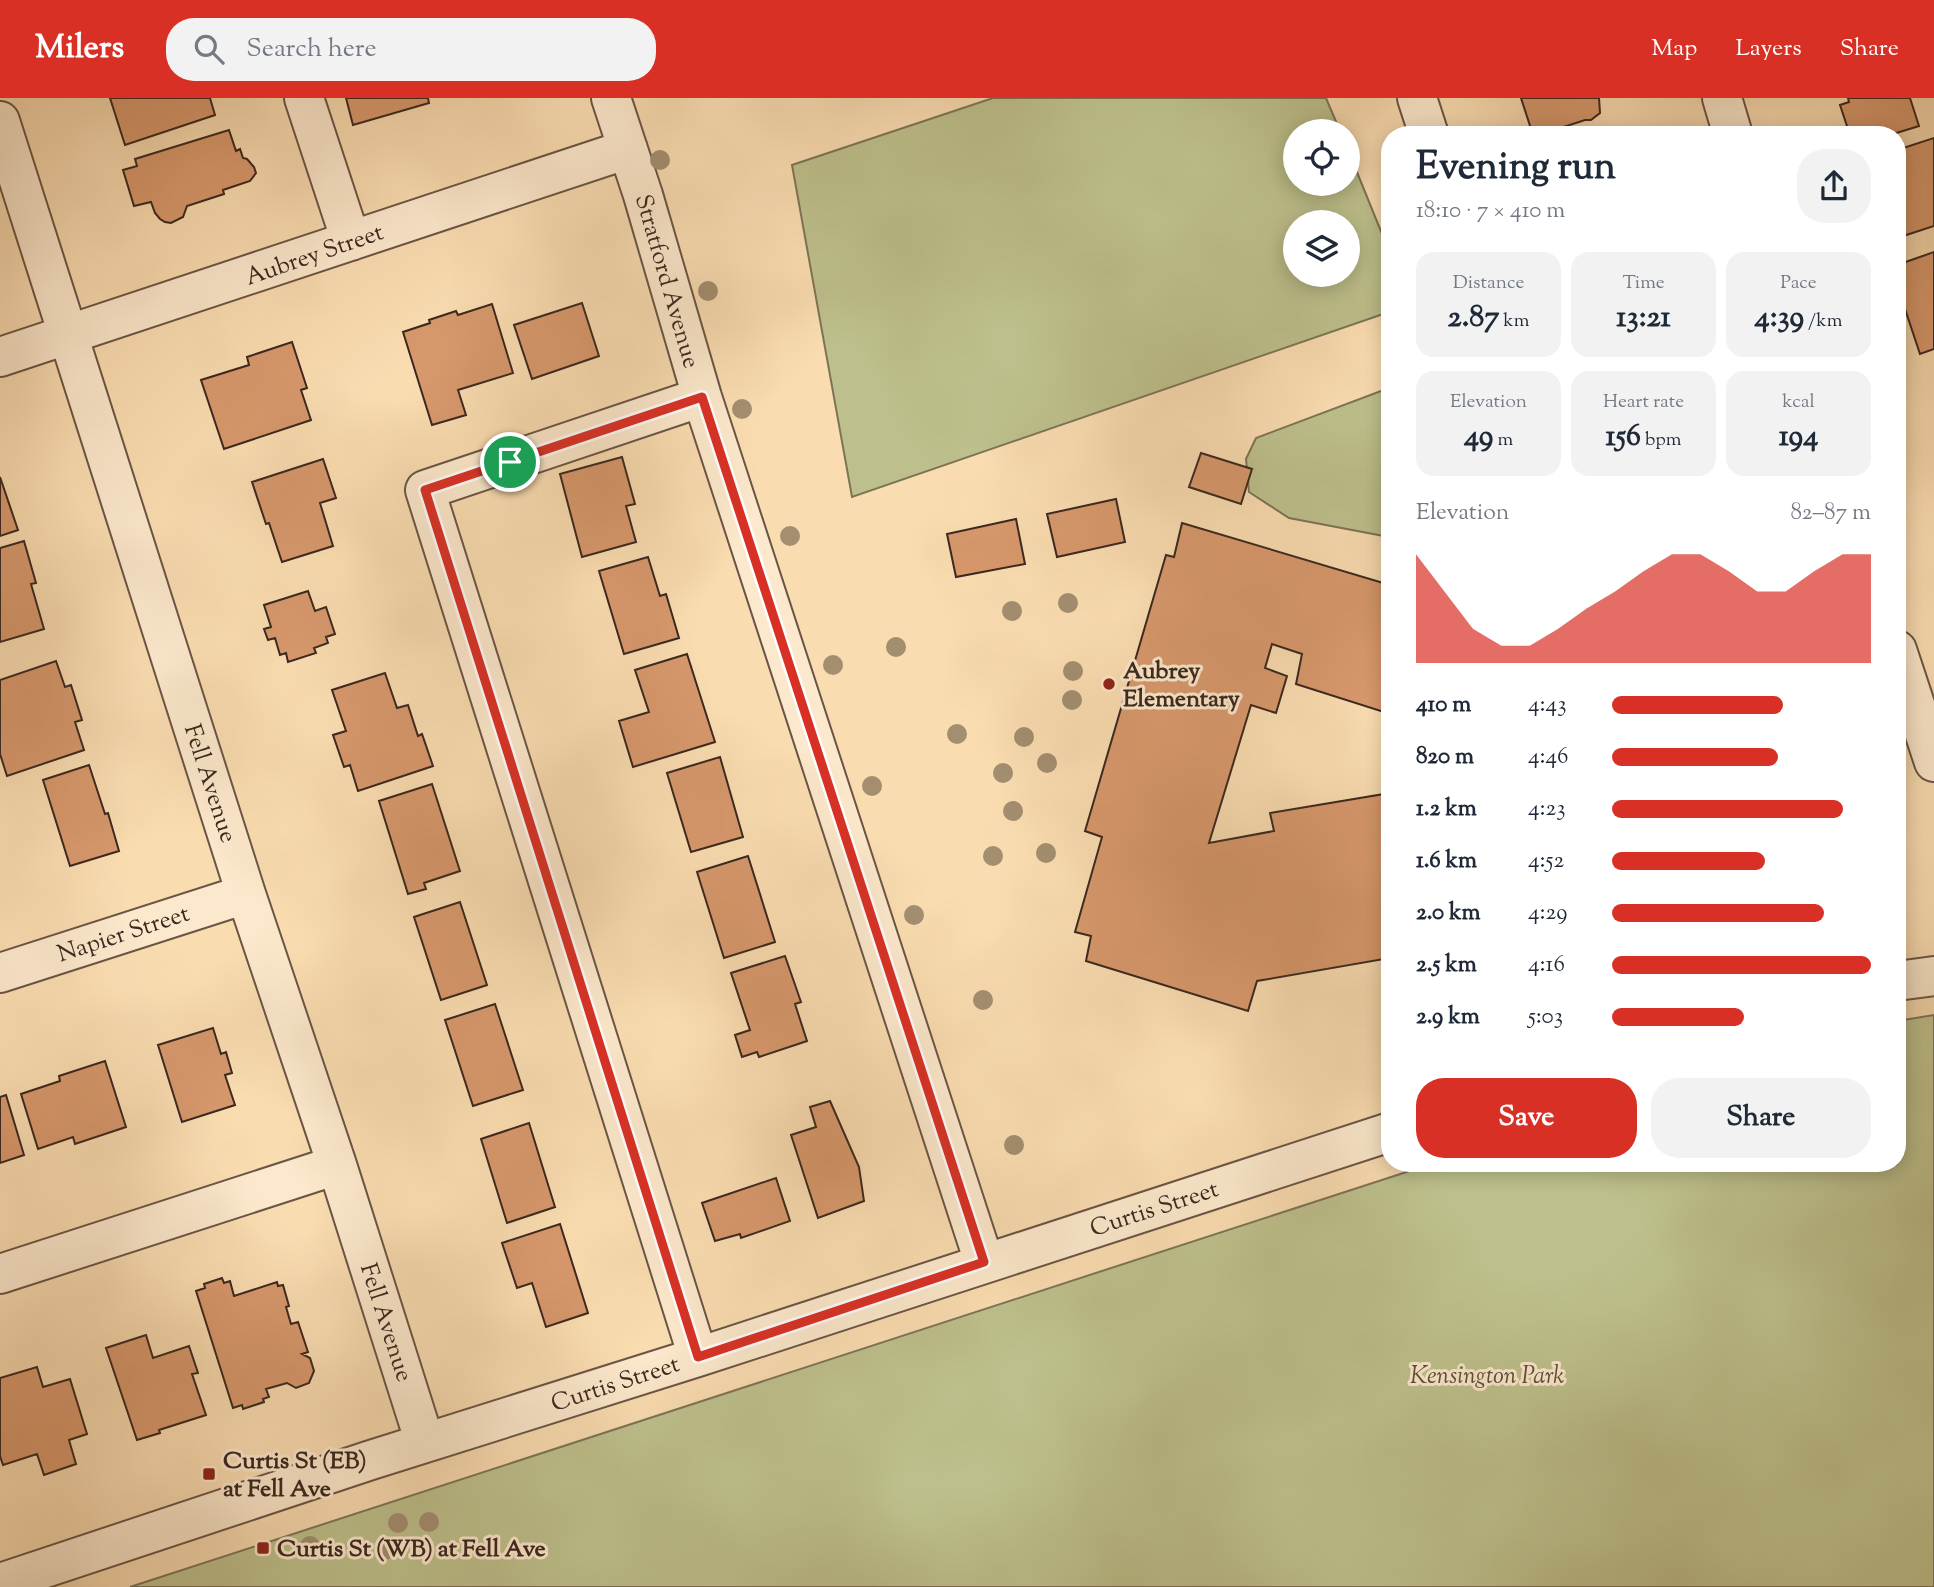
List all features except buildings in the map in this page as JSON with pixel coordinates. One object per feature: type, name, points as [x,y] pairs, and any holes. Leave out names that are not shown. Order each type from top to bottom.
[{"type":"street","points":[[304,98],[351,241]]},
{"type":"street","name":"Stratford Avenue","points":[[611,98],[702,397],[984,1262]]},
{"type":"street","points":[[1417,98],[1426,126]]},
{"type":"street","points":[[1722,98],[1730,126]]},
{"type":"street","name":"Fell Avenue","points":[[0,121],[246,894],[337,1165],[425,1443]]},
{"type":"street","name":"Aubrey Street","points":[[0,357],[628,149]]},
{"type":"street","points":[[698,1357],[425,490],[702,397]]},
{"type":"street","points":[[1906,670],[1926,713],[1934,762]]},
{"type":"street","name":"Napier Street","points":[[0,973],[246,894]]},
{"type":"street","points":[[1906,980],[1934,976]]},
{"type":"street","name":"Curtis Street","points":[[0,1583],[1381,1135]]},
{"type":"street","points":[[0,1274],[337,1165]]},
{"type":"green space","points":[[993,98],[1326,98],[1335,119],[1283,119],[1283,196],[1360,196],[1360,180],[1381,231],[1381,315],[852,497],[792,165]]},
{"type":"green space","points":[[1381,391],[1381,535],[1289,518],[1249,492],[1246,459],[1256,438]]},
{"type":"green space","name":"Kensington Park","points":[[1934,1015],[1934,1587],[130,1587],[1406,1172],[1906,1172],[1906,1020]]},
{"type":"place","name":"Aubrey Elementary","points":[[1109,684]]},
{"type":"place","name":"Curtis St (EB) at Fell Ave","points":[[209,1474]]},
{"type":"place","name":"Curtis St (WB) at Fell Ave","points":[[263,1548]]},
{"type":"route","points":[[702,397],[984,1262],[698,1357],[425,490],[510,462],[702,397]]}]
